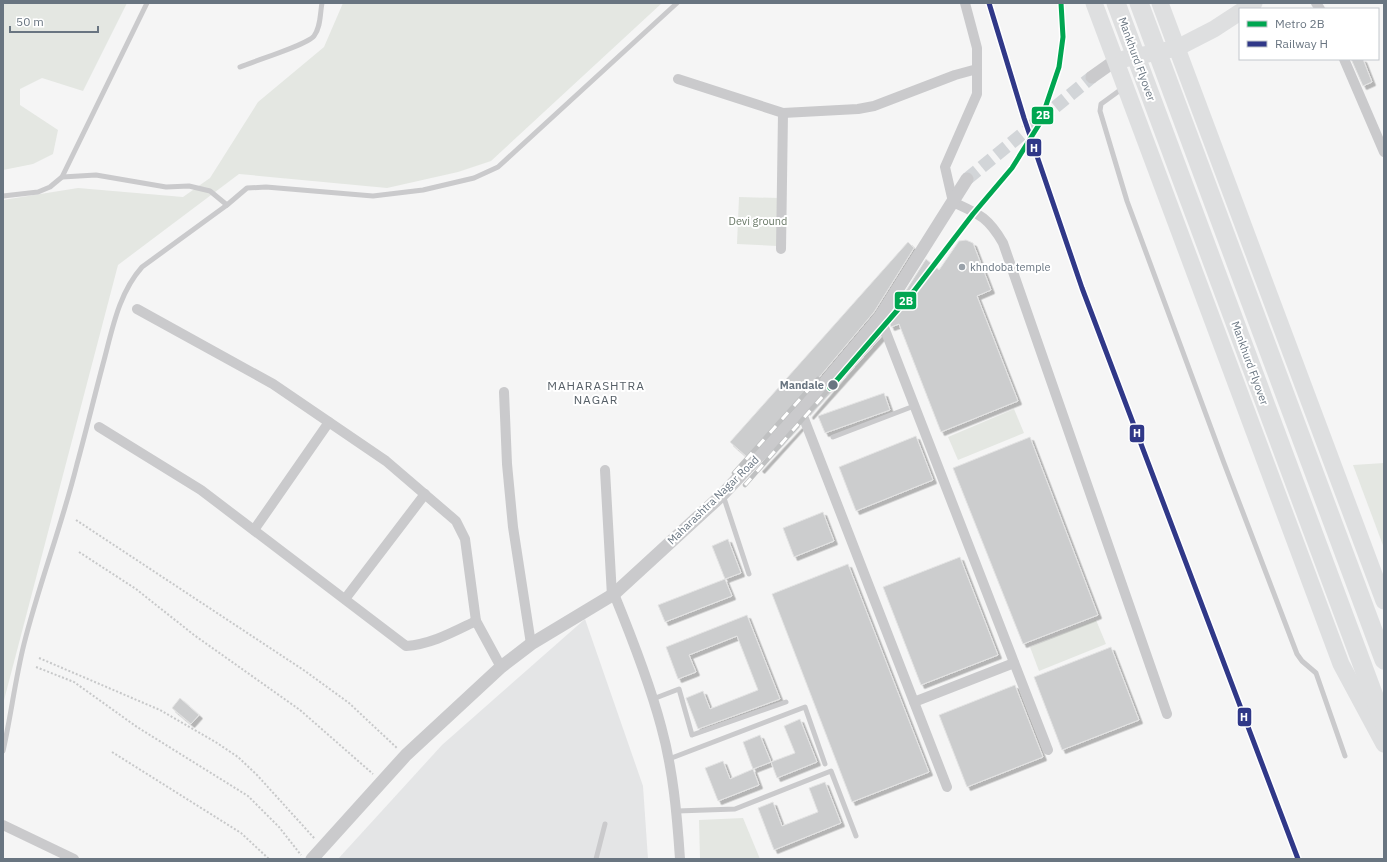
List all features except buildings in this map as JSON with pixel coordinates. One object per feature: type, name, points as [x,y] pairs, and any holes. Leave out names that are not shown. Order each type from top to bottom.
[{"type":"highway","points":[[1094,3],[1341,664],[1384,744]]},
{"type":"highway","name":"Mankhurd Flyover","points":[[1116,3],[1384,723]]},
{"type":"highway","name":"Mankhurd Flyover","points":[[1139,3],[1382,654]]},
{"type":"highway","points":[[1116,60],[1164,5]]},
{"type":"highway","points":[[1164,5],[1177,48],[1384,601]]},
{"type":"highway","points":[[1116,60],[1177,48],[1214,29],[1239,12]]},
{"type":"street","points":[[965,3],[977,48],[977,94],[945,167],[953,202],[981,215],[993,226],[1003,243],[1167,714]]},
{"type":"street","points":[[1092,76],[1116,60]]},
{"type":"street","points":[[1344,60],[1384,152]]},
{"type":"street","points":[[678,79],[783,113],[858,109],[874,106],[955,75],[977,69]]},
{"type":"street","points":[[781,249],[783,113]]},
{"type":"street","name":"Maharashtra Nagar Road","points":[[312,859],[406,755],[501,667],[531,644],[613,595],[723,494],[801,411],[880,318],[967,179]]},
{"type":"street","points":[[137,309],[274,384],[386,461],[456,521],[465,539],[476,621],[501,667]]},
{"type":"street","points":[[880,318],[1048,750]]},
{"type":"street","points":[[504,392],[507,464],[513,527],[531,644]]},
{"type":"street","points":[[801,411],[947,787]]},
{"type":"street","points":[[254,530],[329,422]]},
{"type":"street","points":[[99,427],[201,490],[406,646],[421,645],[435,641],[476,621]]},
{"type":"street","points":[[605,470],[613,595],[643,666],[669,759],[677,811],[680,859]]},
{"type":"street","points":[[345,599],[425,494]]},
{"type":"street","points":[[914,702],[1014,662]]},
{"type":"street","points":[[3,825],[74,859]]},
{"type":"lane","points":[[3,196],[38,192],[50,188],[62,177],[147,3]]},
{"type":"lane","points":[[240,66],[303,43],[314,36],[319,25],[322,3]]},
{"type":"lane","points":[[3,751],[11,716],[15,679],[24,642],[54,547],[115,317],[125,292],[134,276],[142,267],[228,205],[247,188],[266,187],[374,196],[423,190],[474,178],[498,167],[677,3]]},
{"type":"lane","points":[[1126,87],[1101,104],[1100,111],[1125,194],[1224,464],[1292,640],[1302,661],[1316,673],[1345,756]]},
{"type":"lane","points":[[62,177],[96,175],[166,187],[189,186],[210,191],[228,205]]},
{"type":"lane","points":[[833,437],[914,406]]},
{"type":"lane","points":[[723,494],[749,574]]},
{"type":"lane","points":[[653,699],[679,689],[692,735],[786,702]]},
{"type":"lane","points":[[669,759],[805,707],[826,764]]},
{"type":"lane","points":[[677,811],[735,809],[831,771],[856,836]]},
{"type":"lane","points":[[596,859],[605,824]]},
{"type":"path","points":[[76,520],[305,671],[349,703],[406,755]]},
{"type":"path","points":[[79,552],[136,589],[194,635],[300,710],[367,767],[381,781]]},
{"type":"path","points":[[39,658],[160,710],[233,753],[262,780],[323,847]]},
{"type":"path","points":[[36,667],[74,682],[137,727],[248,796],[279,827],[305,859]]},
{"type":"path","points":[[112,752],[241,833],[269,859]]},
{"type":"shaded area","points":[[585,619],[643,786],[648,859],[338,859],[442,745]]},
{"type":"green space","points":[[3,3],[127,3],[83,91],[42,78],[20,89],[20,105],[58,130],[53,154],[33,164],[3,170]]},
{"type":"green space","points":[[343,3],[662,3],[491,161],[458,172],[387,188],[239,174],[118,265],[3,704],[3,200],[78,188],[183,197],[210,178],[258,102],[324,47]]},
{"type":"green space","name":"Devi ground","points":[[739,197],[779,198],[777,246],[737,244]]},
{"type":"green space","points":[[1014,409],[1024,433],[958,460],[948,437]]},
{"type":"green space","points":[[1384,463],[1384,548],[1353,465]]},
{"type":"green space","points":[[1096,620],[1106,644],[1039,671],[1030,647]]},
{"type":"green space","points":[[743,818],[760,859],[700,859],[699,820]]},
{"type":"tunnel","points":[[967,179],[1092,77]]},
{"type":"railway","points":[[734,473],[818,379]]},
{"type":"railway","points":[[745,485],[830,388]]},
{"type":"metro line","name":"2B","points":[[830,388],[914,291],[973,214],[1012,168],[1040,123],[1059,67],[1063,37],[1061,3]]},
{"type":"rail line","name":"H","points":[[989,3],[1024,118],[1082,288],[1298,859]]},
{"type":"place","name":"khndoba temple","points":[[962,267]]},
{"type":"place","name":"Mandale","points":[[833,385]]},
{"type":"district","name":"MAHARASHTRA NAGAR","points":[[596,392]]}]
